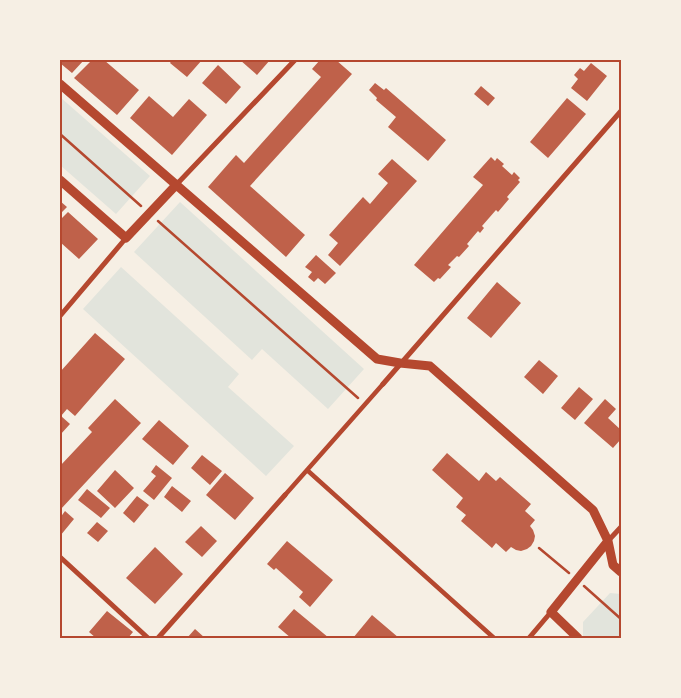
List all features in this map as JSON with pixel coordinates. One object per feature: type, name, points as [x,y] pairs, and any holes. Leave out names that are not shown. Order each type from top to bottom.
[{"type":"street","points":[[60,316],[126,238],[295,60]]},
{"type":"street","points":[[60,84],[377,359],[430,366],[593,510],[608,541],[613,565],[621,572]]},
{"type":"street","points":[[158,638],[621,111]]},
{"type":"street","points":[[60,180],[126,238]]},
{"type":"street","points":[[307,470],[494,638]]},
{"type":"street","points":[[530,638],[621,527]]},
{"type":"street","points":[[60,557],[148,638]]},
{"type":"street","points":[[552,612],[578,638]]},
{"type":"path","points":[[60,134],[365,404]]},
{"type":"shaded area","points":[[60,97],[150,176],[116,214],[60,165]]},
{"type":"shaded area","points":[[180,202],[364,369],[328,409],[262,349],[252,360],[134,252]]},
{"type":"shaded area","points":[[121,267],[239,374],[228,387],[294,446],[266,476],[83,309]]},
{"type":"shaded area","points":[[610,593],[621,594],[621,638],[585,638],[583,636],[583,622]]},
{"type":"building","points":[[60,60],[84,60],[72,73],[60,63]]},
{"type":"building","points":[[92,60],[104,60],[139,90],[117,115],[74,78]]},
{"type":"building","points":[[172,60],[202,60],[187,77],[170,63]]},
{"type":"building","points":[[240,60],[270,60],[257,75]]},
{"type":"building","points":[[320,60],[336,60],[352,74],[250,186],[305,235],[286,257],[208,187],[236,155],[244,163],[321,77],[312,69]]},
{"type":"building","points":[[591,63],[607,76],[587,101],[571,88],[578,79],[574,75],[580,68],[584,71]]},
{"type":"building","points":[[218,65],[241,87],[226,104],[202,83]]},
{"type":"building","points":[[375,83],[384,90],[386,88],[446,140],[428,161],[388,127],[396,117],[376,100],[377,98],[369,90]]},
{"type":"building","points":[[481,86],[495,98],[488,106],[474,94]]},
{"type":"building","points":[[149,96],[173,117],[189,99],[207,115],[172,155],[130,118]]},
{"type":"building","points":[[567,98],[586,114],[548,158],[530,142]]},
{"type":"building","points":[[491,157],[495,161],[497,158],[504,164],[502,166],[512,175],[514,172],[520,178],[518,180],[520,182],[507,197],[509,199],[498,212],[496,210],[482,226],[484,228],[480,233],[478,231],[467,244],[469,246],[448,265],[451,267],[440,279],[438,278],[434,282],[414,265],[483,185],[473,177]]},
{"type":"building","points":[[392,159],[417,181],[340,266],[328,255],[338,243],[329,235],[363,197],[370,204],[388,183],[378,174]]},
{"type":"building","points":[[60,201],[67,207],[60,214]]},
{"type":"building","points":[[68,212],[98,239],[79,259],[60,242],[60,220]]},
{"type":"building","points":[[316,255],[336,273],[325,284],[318,278],[314,282],[308,277],[312,272],[305,267]]},
{"type":"building","points":[[497,282],[521,303],[491,338],[467,318]]},
{"type":"building","points":[[95,333],[125,359],[75,416],[67,409],[61,416],[70,424],[60,435],[60,403],[62,401],[60,399],[60,372]]},
{"type":"building","points":[[539,360],[558,376],[543,394],[524,377]]},
{"type":"building","points":[[579,387],[593,399],[575,420],[561,408]]},
{"type":"building","points":[[115,399],[141,423],[60,510],[60,466],[92,432],[88,428]]},
{"type":"building","points":[[605,399],[616,409],[608,418],[621,430],[621,439],[613,448],[584,423]]},
{"type":"building","points":[[159,420],[189,446],[173,465],[142,439]]},
{"type":"building","points":[[447,453],[479,481],[486,472],[496,481],[500,477],[531,504],[525,511],[535,520],[530,526],[535,536],[531,546],[521,551],[511,547],[506,552],[496,543],[492,548],[461,521],[466,515],[456,507],[463,498],[432,470]]},
{"type":"building","points":[[202,455],[222,471],[210,485],[191,468]]},
{"type":"building","points":[[156,465],[172,478],[154,500],[143,491],[156,476],[151,472]]},
{"type":"building","points":[[115,470],[134,488],[115,508],[97,491]]},
{"type":"building","points":[[225,473],[254,498],[235,520],[206,495]]},
{"type":"building","points":[[172,486],[191,501],[182,512],[164,497]]},
{"type":"building","points":[[87,489],[110,508],[101,518],[78,500]]},
{"type":"building","points":[[137,496],[149,505],[134,523],[123,513]]},
{"type":"building","points":[[65,511],[74,519],[60,536],[60,518]]},
{"type":"building","points":[[97,522],[108,531],[98,542],[87,533]]},
{"type":"building","points":[[201,526],[217,541],[202,557],[185,542]]},
{"type":"building","points":[[287,541],[333,580],[310,607],[299,597],[303,592],[276,568],[274,570],[267,564]]},
{"type":"building","points":[[155,547],[183,574],[155,604],[126,578]]},
{"type":"building","points":[[294,609],[329,638],[291,638],[278,627]]},
{"type":"building","points":[[107,611],[133,632],[128,638],[96,638],[89,632]]},
{"type":"building","points":[[372,615],[399,638],[353,638]]},
{"type":"building","points":[[195,629],[205,638],[187,638]]}]
